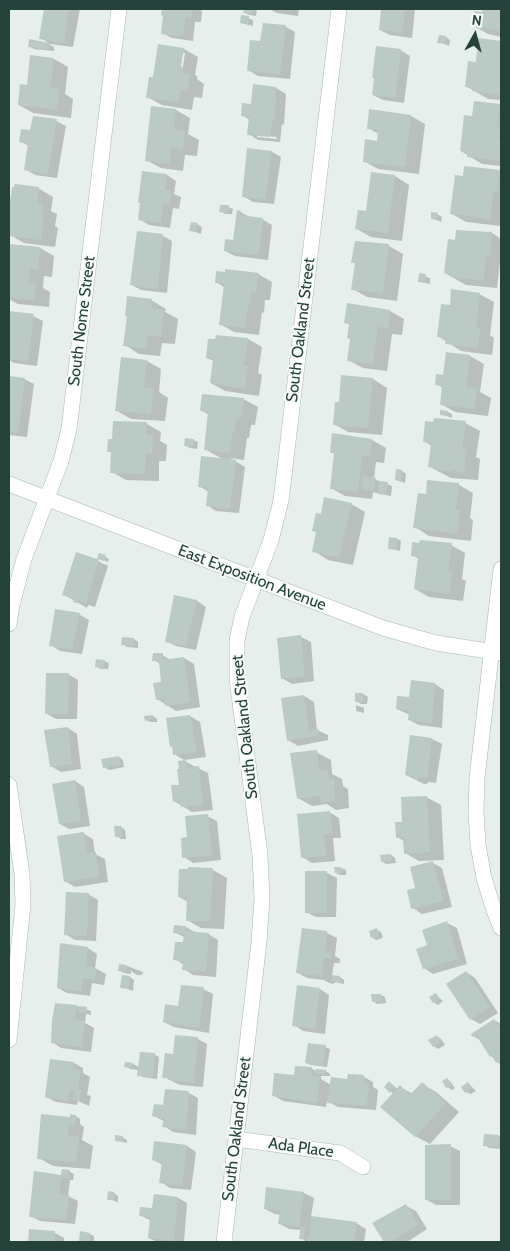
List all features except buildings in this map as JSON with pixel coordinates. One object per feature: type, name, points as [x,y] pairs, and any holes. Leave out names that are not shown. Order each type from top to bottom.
[{"type":"street","name":"South Nome Street","points":[[9,624],[24,559],[62,461],[69,429],[119,9]]},
{"type":"street","name":"South Oakland Street","points":[[224,1242],[259,942],[262,898],[260,855],[236,663],[237,640],[242,617],[272,540],[281,501],[339,9]]},
{"type":"street","name":"East Exposition Avenue","points":[[9,484],[383,628],[436,643],[496,653]]},
{"type":"street","points":[[501,569],[496,653],[477,778],[476,812],[478,845],[484,878],[498,909],[501,928]]},
{"type":"street","points":[[9,785],[22,874],[23,905],[9,1040]]},
{"type":"street","name":"Ada Place","points":[[236,1140],[340,1153],[363,1167]]}]
